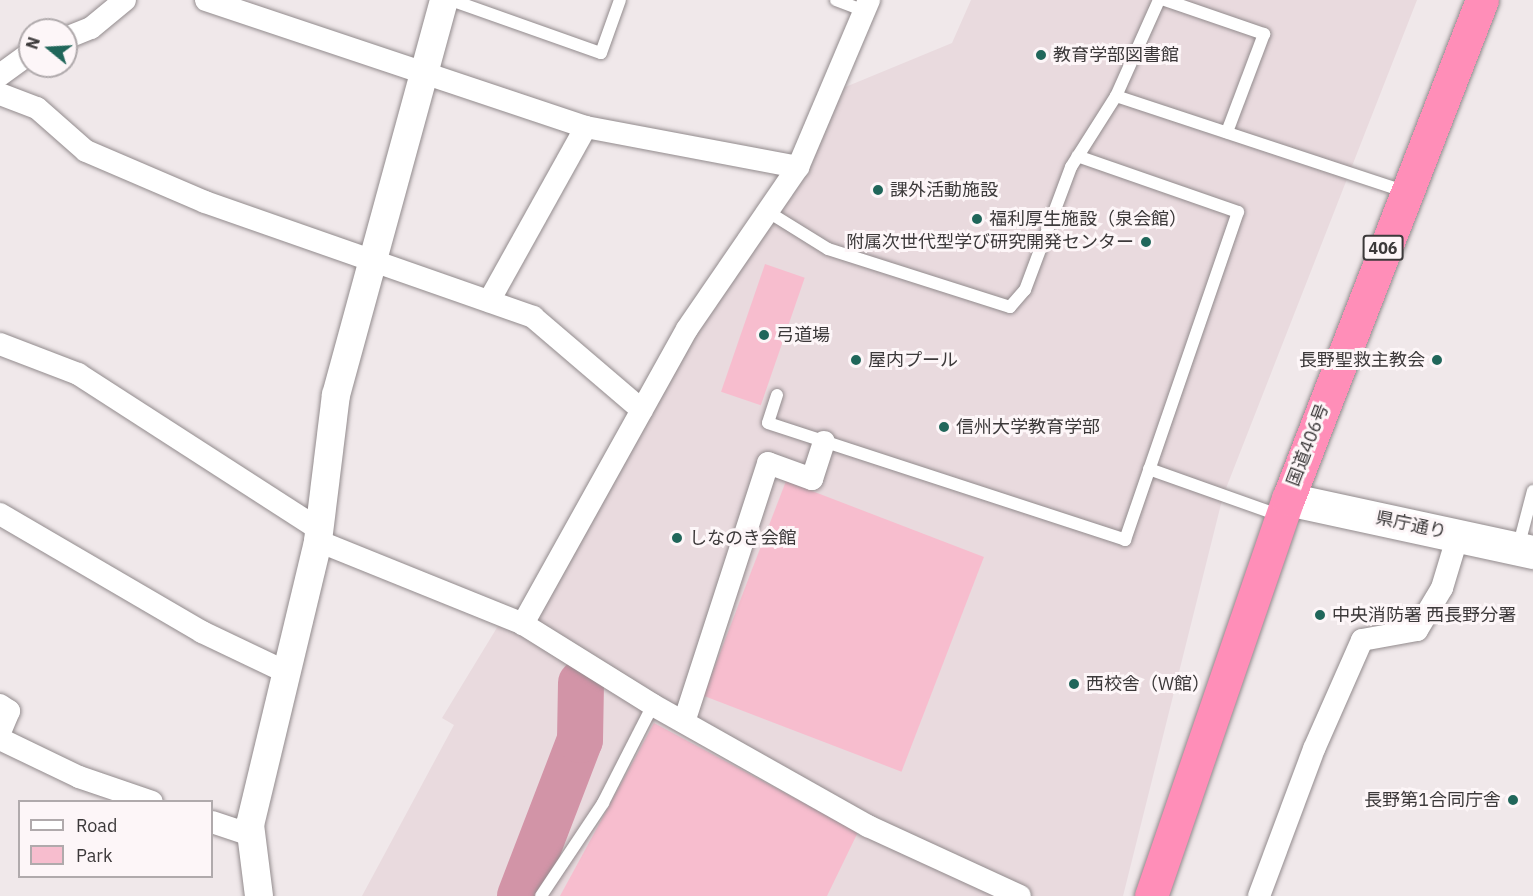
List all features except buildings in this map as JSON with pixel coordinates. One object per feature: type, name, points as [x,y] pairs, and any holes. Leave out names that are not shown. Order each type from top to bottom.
[{"type":"highway","name":"国道406号","points":[[1151,896],[1285,508],[1404,191],[1482,0]]},
{"type":"main road","name":"県庁通り","points":[[1285,508],[1458,535],[1526,550]]},
{"type":"street","points":[[78,33],[91,28],[125,0]]},
{"type":"street","points":[[206,0],[422,70],[586,127],[798,167]]},
{"type":"street","points":[[253,894],[250,835],[319,536],[336,395],[370,257],[444,0]]},
{"type":"street","points":[[523,624],[687,329],[770,213],[798,167],[867,6]]},
{"type":"street","points":[[0,75],[18,61]]},
{"type":"street","points":[[0,94],[37,108],[86,151],[205,202],[370,257],[533,317],[642,410]]},
{"type":"street","points":[[489,301],[586,127]]},
{"type":"street","points":[[0,344],[78,374],[319,536],[523,624],[653,705],[868,826],[1020,896]]},
{"type":"street","points":[[684,722],[768,464],[812,479],[824,442]]},
{"type":"street","points":[[0,514],[202,632],[286,672]]},
{"type":"street","points":[[1260,896],[1314,749],[1362,640],[1417,630],[1442,588],[1458,535]]},
{"type":"street","points":[[0,705],[9,711],[0,732]]},
{"type":"street","points":[[0,739],[79,777],[149,800]]},
{"type":"street","points":[[213,822],[250,835]]},
{"type":"lane","points":[[451,0],[601,53],[620,0]]},
{"type":"lane","points":[[836,0],[867,6]]},
{"type":"lane","points":[[770,213],[828,249],[1010,307],[1025,290],[1077,156],[1116,96],[1158,0]]},
{"type":"lane","points":[[1166,0],[1264,34],[1227,132]]},
{"type":"lane","points":[[1116,96],[1404,191]]},
{"type":"lane","points":[[777,395],[768,423],[1125,540],[1238,213],[1077,156]]},
{"type":"lane","points":[[1149,469],[1285,508]]},
{"type":"lane","points":[[1526,550],[1533,491]]},
{"type":"lane","points":[[541,896],[603,803],[653,705]]},
{"type":"shaded area","name":"信州大学教育学部","points":[[971,0],[1417,0],[1223,496],[1123,896],[362,896],[454,725],[442,718],[501,621],[524,633],[678,358],[843,88],[952,43]]},
{"type":"green space","name":"弓道場","points":[[765,264],[805,278],[761,405],[721,392]]},
{"type":"green space","points":[[786,481],[984,557],[901,772],[704,696]]},
{"type":"green space","points":[[654,723],[858,832],[827,896],[560,896]]},
{"type":"waterway","points":[[520,896],[580,740],[581,683]]},
{"type":"place","name":"教育学部図書館","points":[[1041,55]]},
{"type":"place","name":"課外活動施設","points":[[878,190]]},
{"type":"place","name":"福利厚生施設（泉会館）","points":[[977,219]]},
{"type":"place","name":"附属次世代型学び研究開発センター","points":[[1146,242]]},
{"type":"place","name":"弓道場","points":[[764,335]]},
{"type":"place","name":"屋内プール","points":[[856,360]]},
{"type":"place","name":"長野聖救主教会","points":[[1437,360]]},
{"type":"place","name":"信州大学教育学部","points":[[944,427]]},
{"type":"place","name":"しなのき会館","points":[[677,538]]},
{"type":"place","name":"中央消防署 西長野分署","points":[[1320,615]]},
{"type":"place","name":"西校舎（W館）","points":[[1074,684]]},
{"type":"place","name":"長野第1合同庁舎","points":[[1513,800]]}]
